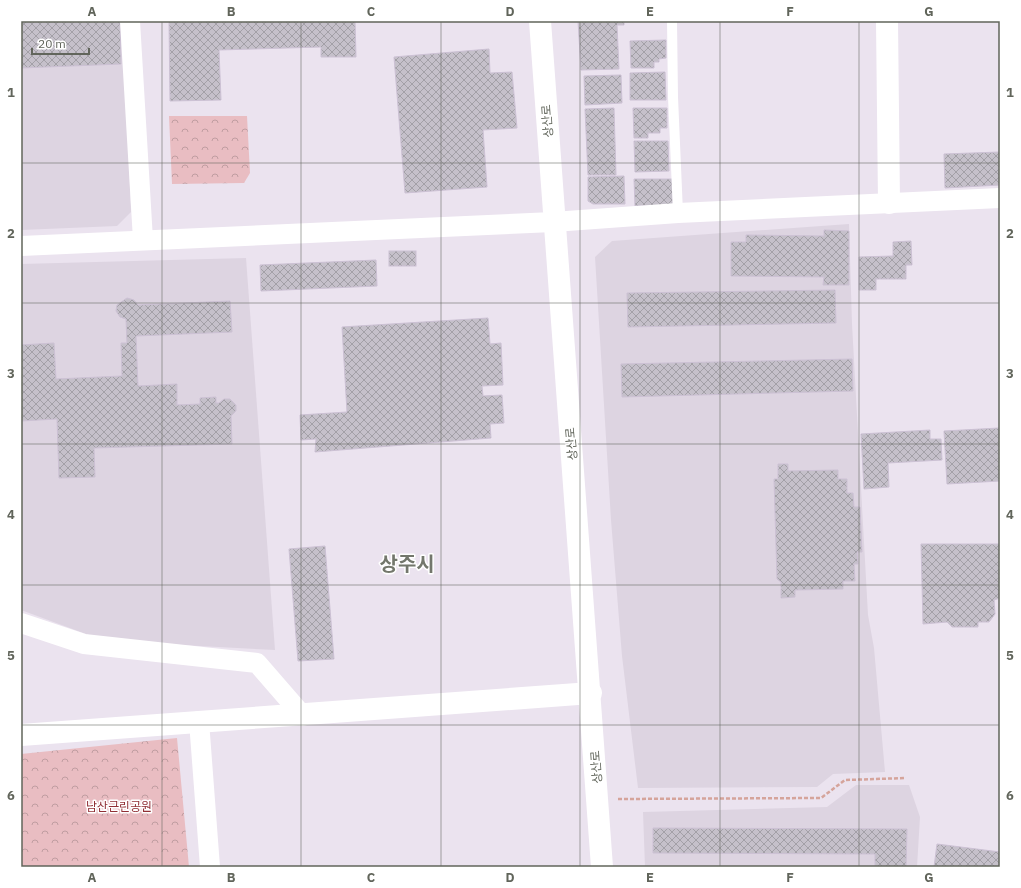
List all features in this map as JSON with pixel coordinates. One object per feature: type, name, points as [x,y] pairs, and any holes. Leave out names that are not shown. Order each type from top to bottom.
[{"type":"street","points":[[130,21],[143,240]]},
{"type":"street","name":"상산로","points":[[540,21],[553,222],[591,693],[602,867]]},
{"type":"street","points":[[887,21],[889,203]]},
{"type":"street","points":[[21,246],[553,222],[678,213],[1000,198]]},
{"type":"street","points":[[21,623],[84,644],[256,663],[303,716]]},
{"type":"street","points":[[21,735],[199,721],[303,716],[591,693]]},
{"type":"street","points":[[199,721],[210,867]]},
{"type":"lane","points":[[672,21],[673,97],[678,213]]},
{"type":"path","points":[[598,799],[821,798],[845,780],[906,778]]},
{"type":"shaded area","points":[[21,21],[123,21],[131,212],[117,226],[21,230]]},
{"type":"shaded area","points":[[849,224],[852,324],[868,615],[874,648],[885,772],[833,774],[817,787],[638,788],[622,656],[611,520],[595,257],[612,241]]},
{"type":"shaded area","points":[[246,258],[275,650],[105,641],[21,610],[21,264]]},
{"type":"shaded area","points":[[856,785],[909,785],[920,817],[917,867],[645,867],[643,812],[827,807]]},
{"type":"green space","points":[[169,116],[247,116],[250,173],[244,183],[172,184]]},
{"type":"green space","name":"남산근린공원","points":[[177,738],[189,867],[21,867],[21,754]]},
{"type":"building","points":[[21,21],[120,21],[121,64],[21,68]]},
{"type":"building","points":[[169,21],[355,21],[356,57],[321,57],[321,47],[219,50],[221,100],[170,101]]},
{"type":"building","points":[[578,21],[624,21],[624,25],[617,25],[619,69],[581,70]]},
{"type":"building","points":[[666,40],[666,58],[659,59],[659,62],[654,62],[654,68],[631,68],[630,41]]},
{"type":"building","points":[[489,49],[490,73],[512,72],[517,128],[483,130],[487,187],[405,193],[394,57]]},
{"type":"building","points":[[665,72],[666,100],[630,100],[630,73]]},
{"type":"building","points":[[621,75],[622,103],[585,105],[584,76]]},
{"type":"building","points":[[614,108],[616,175],[588,175],[585,109]]},
{"type":"building","points":[[633,108],[667,108],[667,128],[660,128],[660,133],[648,133],[648,138],[634,138]]},
{"type":"building","points":[[634,141],[668,141],[669,171],[635,172]]},
{"type":"building","points":[[1000,152],[1000,185],[945,188],[944,154]]},
{"type":"building","points":[[624,176],[625,204],[593,204],[588,201],[588,177]]},
{"type":"building","points":[[634,179],[672,179],[673,205],[635,206]]},
{"type":"building","points":[[824,230],[849,231],[849,285],[823,285],[824,277],[731,276],[731,242],[746,242],[746,235],[824,236]]},
{"type":"building","points":[[911,241],[912,265],[906,265],[906,279],[876,279],[876,290],[859,290],[859,257],[893,256],[893,242]]},
{"type":"building","points":[[389,251],[416,251],[416,266],[389,266]]},
{"type":"building","points":[[376,260],[377,286],[261,291],[260,265]]},
{"type":"building","points":[[835,290],[836,323],[628,327],[627,293]]},
{"type":"building","points":[[127,298],[134,300],[138,305],[230,301],[232,332],[136,336],[138,386],[177,384],[177,405],[200,404],[200,398],[216,397],[216,403],[219,403],[224,399],[230,399],[236,405],[236,411],[231,416],[232,444],[94,448],[95,477],[59,478],[57,419],[21,421],[21,345],[54,343],[56,379],[122,376],[121,343],[127,343],[126,319],[120,317],[116,311],[117,305]]},
{"type":"building","points":[[488,318],[490,344],[501,343],[503,385],[482,386],[483,396],[502,395],[504,423],[490,424],[491,438],[315,452],[316,439],[301,440],[300,415],[347,412],[342,327]]},
{"type":"building","points":[[852,359],[853,391],[622,397],[621,364]]},
{"type":"building","points":[[999,428],[1000,481],[947,484],[944,431]]},
{"type":"building","points":[[930,430],[930,439],[941,439],[942,460],[888,463],[889,487],[864,489],[861,434]]},
{"type":"building","points":[[778,464],[788,464],[788,471],[838,470],[838,479],[847,479],[847,493],[853,493],[854,507],[860,507],[862,552],[857,552],[858,564],[854,564],[855,581],[843,581],[843,589],[795,590],[795,597],[781,598],[781,582],[777,579],[774,479],[778,479]]},
{"type":"building","points":[[921,544],[1000,544],[1000,598],[994,600],[995,614],[989,622],[978,622],[978,627],[952,627],[947,622],[923,624]]},
{"type":"building","points":[[325,546],[334,659],[298,661],[289,549]]},
{"type":"building","points":[[653,828],[907,829],[906,867],[875,867],[875,854],[653,853]]},
{"type":"building","points":[[937,844],[1000,852],[1000,867],[934,867]]},
{"type":"district","name":"상주시","points":[[407,563]]}]
